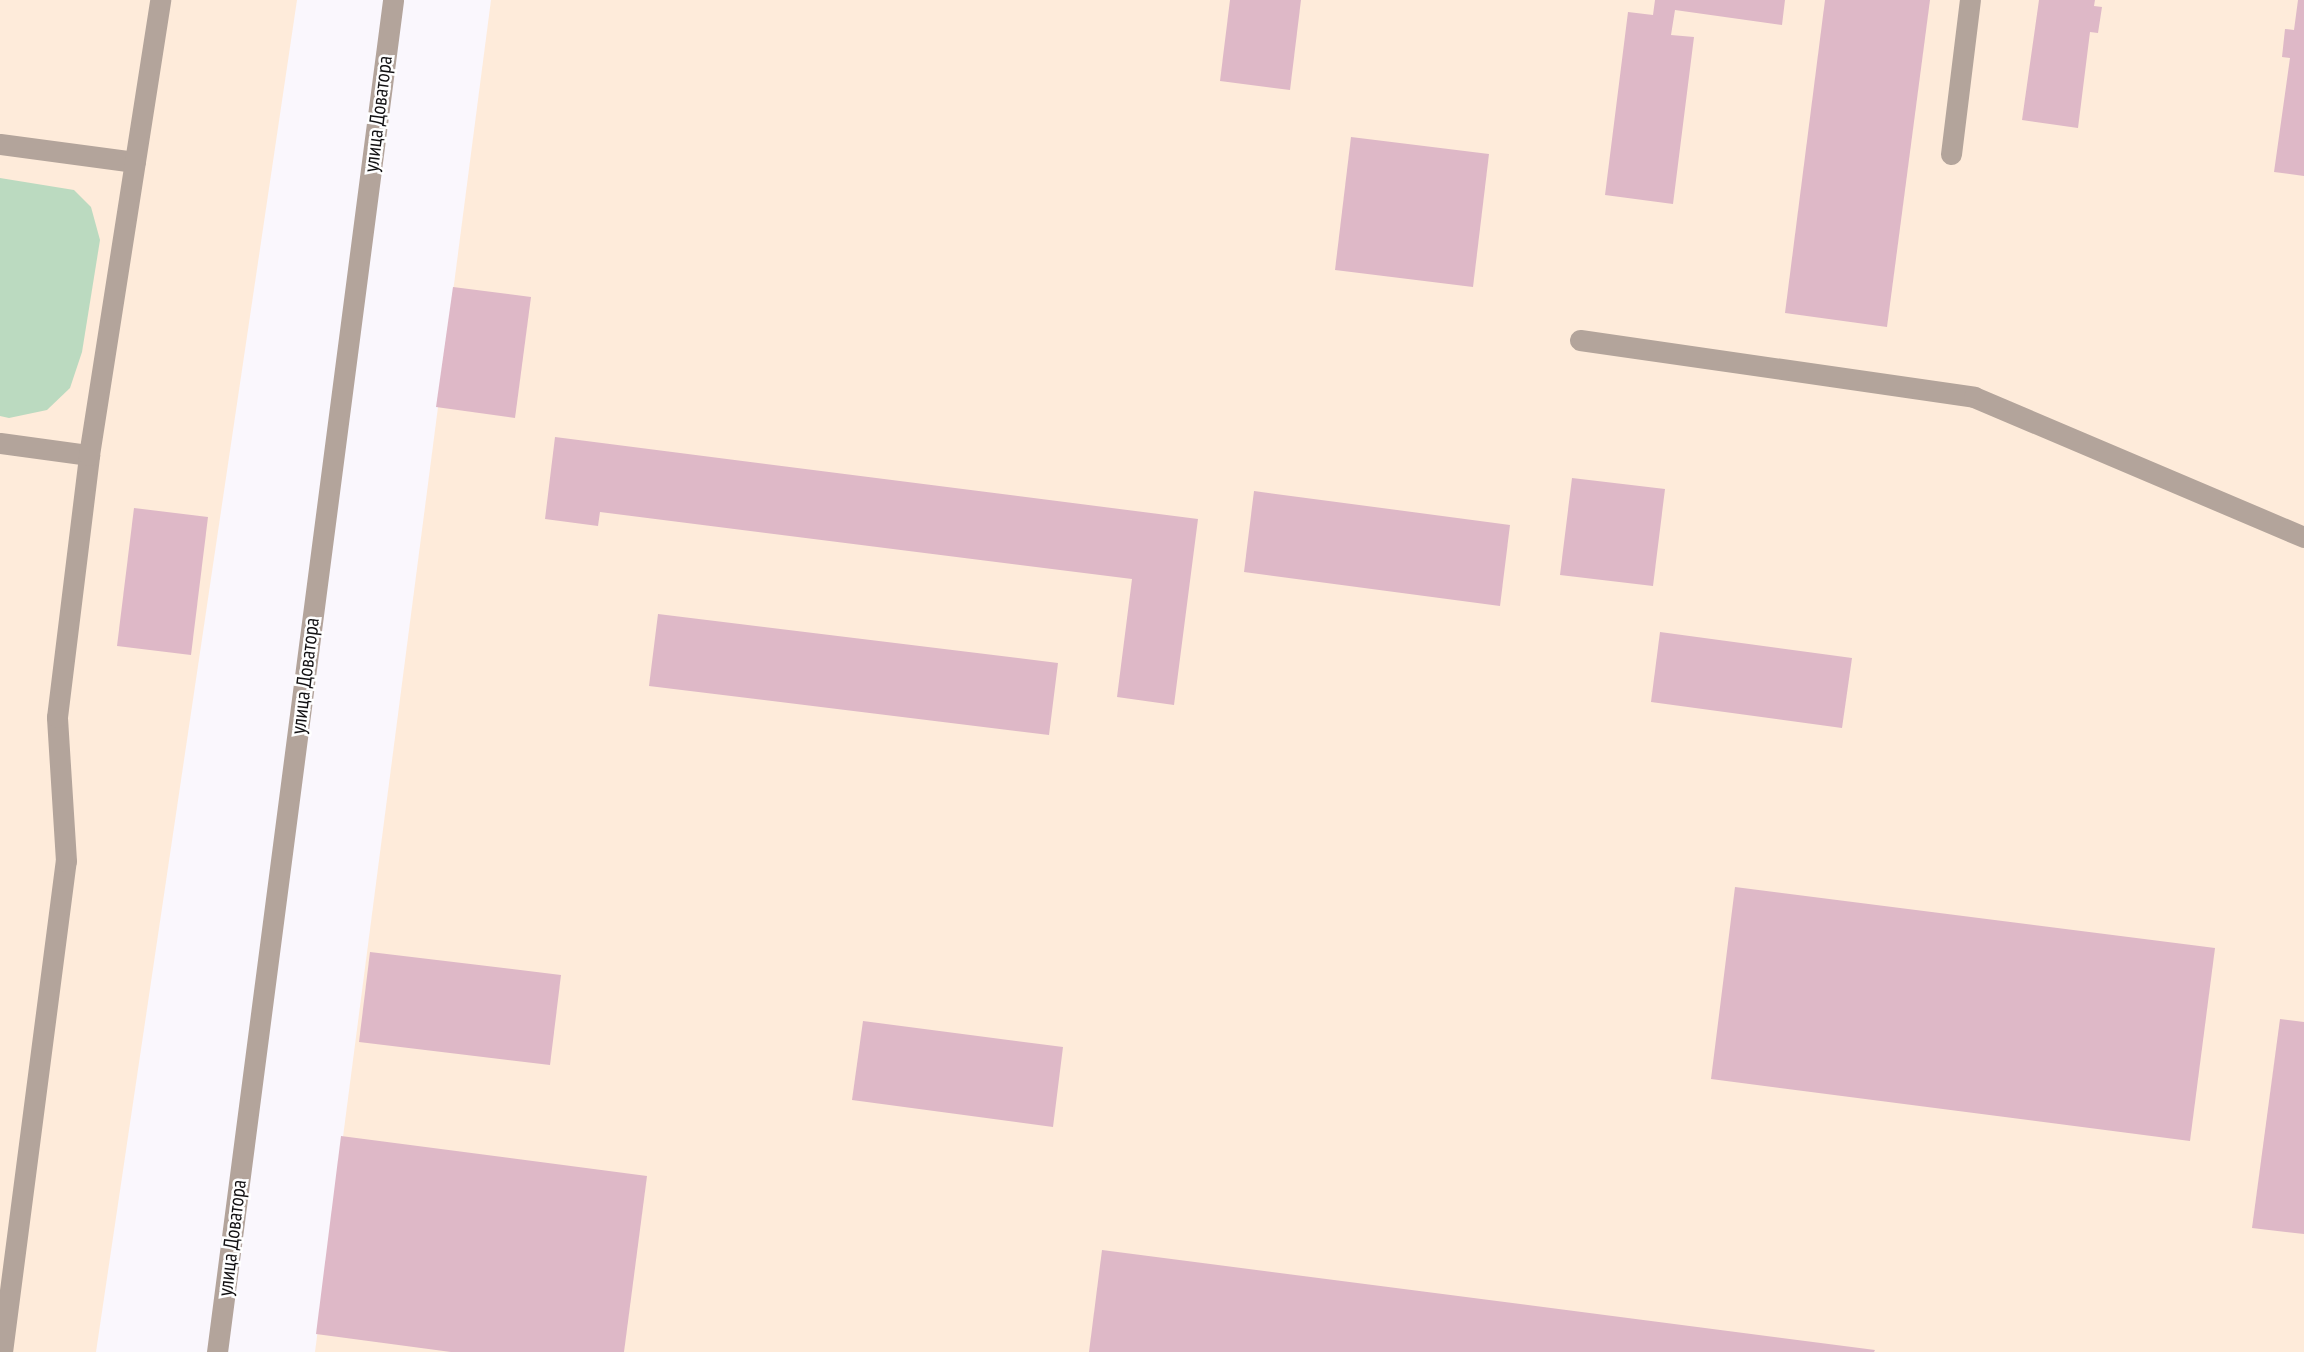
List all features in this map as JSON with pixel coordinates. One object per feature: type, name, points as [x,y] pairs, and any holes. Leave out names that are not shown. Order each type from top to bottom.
[{"type":"street","points":[[2,1352],[66,861],[57,718],[89,454],[160,0]]},
{"type":"street","name":"улица Доватора","points":[[218,1352],[393,0]]},
{"type":"street","points":[[1951,154],[1970,0]]},
{"type":"street","points":[[0,144],[135,162]]},
{"type":"street","points":[[1580,340],[1975,397],[2304,537]]},
{"type":"street","points":[[0,443],[89,454]]},
{"type":"shaded area","points":[[0,0],[297,0],[96,1352],[0,1352]]},
{"type":"shaded area","points":[[491,0],[2304,0],[2304,1352],[315,1352]]},
{"type":"green space","points":[[0,178],[74,190],[91,207],[100,240],[82,352],[70,388],[47,410],[9,418],[0,416]]},
{"type":"building","points":[[1230,0],[1301,0],[1290,90],[1220,81]]},
{"type":"building","points":[[1655,0],[1785,0],[1782,25],[1675,10],[1671,35],[1694,37],[1673,204],[1605,195],[1628,12],[1653,15]]},
{"type":"building","points":[[1825,0],[1930,0],[1887,327],[1785,313]]},
{"type":"building","points":[[2039,0],[2095,0],[2094,6],[2102,7],[2098,33],[2090,32],[2078,128],[2022,120]]},
{"type":"building","points":[[2298,0],[2304,0],[2304,176],[2274,172],[2290,58],[2282,57],[2285,29],[2294,30]]},
{"type":"building","points":[[1351,137],[1489,154],[1473,287],[1335,270]]},
{"type":"building","points":[[453,287],[531,297],[515,418],[436,407]]},
{"type":"building","points":[[555,437],[1198,519],[1174,705],[1117,697],[1132,579],[600,512],[598,526],[545,519]]},
{"type":"building","points":[[1572,478],[1665,489],[1653,586],[1560,575]]},
{"type":"building","points":[[1254,491],[1510,525],[1500,606],[1244,572]]},
{"type":"building","points":[[134,508],[208,517],[191,655],[117,646]]},
{"type":"building","points":[[658,614],[1058,663],[1049,735],[649,686]]},
{"type":"building","points":[[1660,632],[1852,658],[1842,728],[1651,702]]},
{"type":"building","points":[[1735,887],[2215,948],[2190,1141],[1711,1079]]},
{"type":"building","points":[[370,952],[561,975],[550,1065],[359,1042]]},
{"type":"building","points":[[2280,1019],[2304,1022],[2304,1234],[2252,1228]]},
{"type":"building","points":[[863,1021],[1063,1047],[1053,1127],[852,1100]]},
{"type":"building","points":[[341,1136],[647,1176],[624,1352],[451,1352],[316,1334]]},
{"type":"building","points":[[1102,1250],[1875,1350],[1089,1352]]}]
